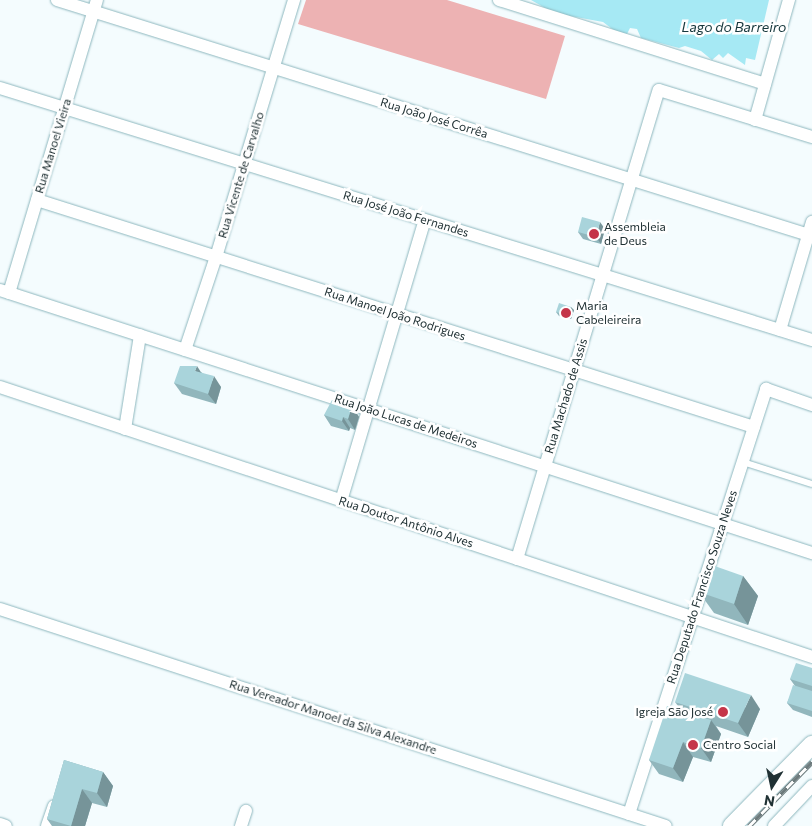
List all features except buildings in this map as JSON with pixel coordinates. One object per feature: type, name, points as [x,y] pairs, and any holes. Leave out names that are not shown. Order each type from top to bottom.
[{"type":"main road","points":[[732,826],[812,745]]},
{"type":"street","name":"Rua João José Corrêa","points":[[57,0],[95,6],[274,68],[632,180],[811,231]]},
{"type":"street","name":"Rua Vicente de Carvalho","points":[[185,350],[245,164],[294,0]]},
{"type":"street","points":[[499,0],[765,84]]},
{"type":"street","points":[[789,0],[755,120],[812,137]]},
{"type":"street","name":"Rua Manoel Vieira","points":[[5,291],[37,200],[95,6]]},
{"type":"street","name":"Rua José João Fernandes","points":[[0,88],[812,340]]},
{"type":"street","name":"Rua Machado de Assis","points":[[517,559],[659,90],[755,120]]},
{"type":"street","name":"Rua Manoel João Rodrigues","points":[[37,200],[754,427]]},
{"type":"street","points":[[341,500],[425,220]]},
{"type":"street","points":[[780,330],[811,231]]},
{"type":"street","name":"Rua João Lucas de Medeiros","points":[[5,291],[812,553]]},
{"type":"street","points":[[125,429],[140,335]]},
{"type":"street","name":"Rua Doutor Antônio Alves","points":[[0,388],[812,657]]},
{"type":"street","name":"Rua Deputado Francisco Souza Neves","points":[[629,814],[766,388],[812,404]]},
{"type":"street","name":"Rua Vereador Manoel da Silva Alexandre","points":[[0,609],[666,826]]},
{"type":"street","points":[[776,826],[812,786]]},
{"type":"street","points":[[47,826],[59,789]]},
{"type":"street","points":[[241,826],[246,811]]},
{"type":"street","points":[[0,824],[6,826]]},
{"type":"lane","points":[[743,462],[812,484]]},
{"type":"shaded area","points":[[306,0],[447,0],[565,36],[546,99],[298,24]]},
{"type":"water","name":"Lago do Barreiro","points":[[531,0],[769,0],[755,60],[746,58],[745,65],[728,53],[723,58],[719,54],[712,60],[701,51],[685,46],[679,48],[641,38],[637,29],[630,28],[627,34],[615,31],[603,22],[554,13]]},
{"type":"railway","points":[[749,826],[812,762]]},
{"type":"place","name":"Assembleia de Deus","points":[[594,234]]},
{"type":"place","name":"Maria Cabeleireira","points":[[566,313]]},
{"type":"place","name":"Igreja São José","points":[[723,712]]},
{"type":"place","name":"Centro Social","points":[[693,745]]}]
